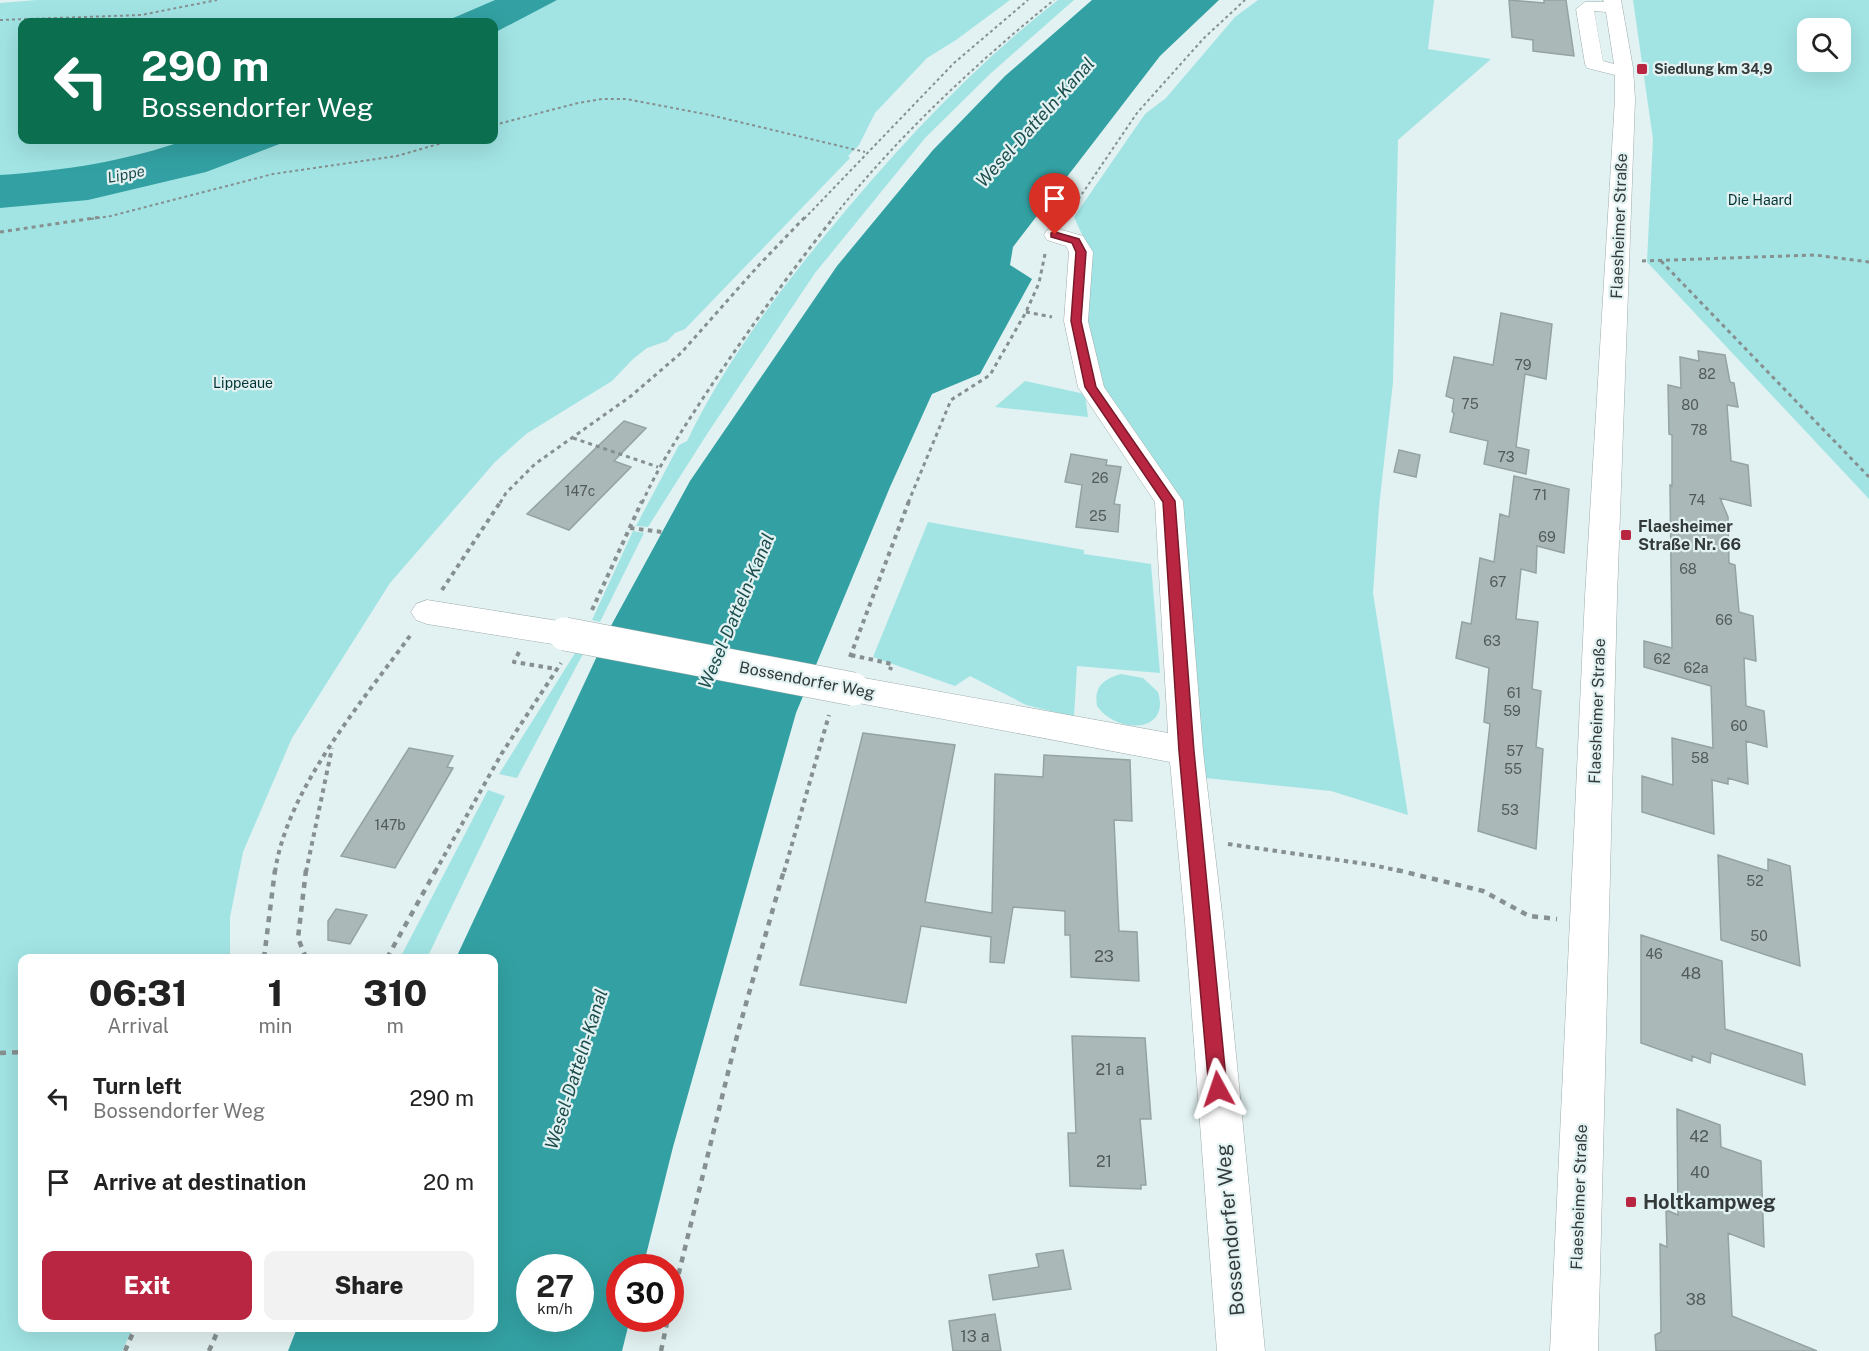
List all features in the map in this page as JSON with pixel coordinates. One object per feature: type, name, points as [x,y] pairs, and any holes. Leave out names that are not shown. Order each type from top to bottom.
[{"type":"street","name":"Flaesheimer Straße","points":[[1574,1351],[1624,72],[1613,4],[1591,6],[1585,9],[1594,64],[1624,72]]},
{"type":"street","name":"Bossendorfer Weg","points":[[1055,235],[1075,241],[1081,252],[1076,321],[1091,387],[1169,501],[1186,751],[1204,922],[1241,1351]]},
{"type":"street","name":"Bossendorfer Weg","points":[[427,612],[564,647],[850,676],[1186,751]]},
{"type":"path","points":[[56,18],[141,15],[217,0]]},
{"type":"path","points":[[264,954],[277,856],[283,833],[294,808],[333,743],[427,612],[506,493],[535,464],[631,396],[681,353],[759,265],[865,152],[954,63],[1028,0]]},
{"type":"path","points":[[590,613],[658,467],[726,364],[794,268],[848,199],[909,132],[1011,35],[1054,0]]},
{"type":"path","points":[[850,676],[850,654],[928,451],[951,400],[990,375],[1026,312],[1039,283],[1044,255],[1055,235],[1137,113],[1204,38],[1245,0]]},
{"type":"path","points":[[0,20],[18,19]]},
{"type":"path","points":[[498,124],[578,103],[602,99],[626,99],[710,115],[865,152]]},
{"type":"path","points":[[0,232],[111,216],[273,174],[397,156],[441,144]]},
{"type":"path","points":[[1636,261],[1815,255],[1869,262]]},
{"type":"path","points":[[1661,261],[1869,477]]},
{"type":"path","points":[[572,438],[658,467]]},
{"type":"path","points":[[630,528],[662,532]]},
{"type":"path","points":[[389,954],[502,753],[557,669],[564,647]]},
{"type":"path","points":[[850,654],[892,664]]},
{"type":"path","points":[[516,657],[514,662],[557,669]]},
{"type":"path","points":[[684,1254],[738,1032],[830,712]]},
{"type":"path","points":[[304,954],[298,938],[306,871],[333,743]]},
{"type":"path","points":[[1194,840],[1373,865],[1460,884],[1483,891],[1529,916],[1554,918],[1589,930]]},
{"type":"path","points":[[0,1053],[18,1052]]},
{"type":"path","points":[[124,1351],[133,1332]]},
{"type":"path","points":[[208,1351],[217,1332]]},
{"type":"path","points":[[661,1351],[665,1332]]},
{"type":"green space","name":"Lippeaue","points":[[37,0],[1010,0],[956,40],[927,58],[875,113],[859,145],[848,156],[850,158],[685,329],[675,333],[667,341],[647,348],[612,381],[526,434],[495,462],[390,583],[292,738],[243,852],[230,917],[230,954],[18,954],[18,1332],[131,1332],[122,1351],[0,1351],[0,3]]},
{"type":"green space","points":[[1058,0],[1074,0],[990,74],[925,138],[815,273],[648,527],[636,526],[679,445],[687,441],[733,359],[807,257],[880,170],[936,110],[995,53]]},
{"type":"green space","points":[[1258,0],[1434,0],[1428,49],[1491,59],[1398,140],[1393,382],[1379,507],[1373,593],[1408,815],[1331,791],[1196,777],[1183,505],[1100,384],[1085,322],[1084,239],[1074,217],[1145,114],[1166,98],[1235,17]]},
{"type":"green space","name":"Die Haard","points":[[1633,0],[1869,0],[1869,499],[1647,262],[1653,139]]},
{"type":"green space","points":[[1025,381],[1085,394],[1088,417],[995,407]]},
{"type":"green space","points":[[928,522],[1084,550],[1084,554],[1151,564],[1160,673],[1077,666],[1074,717],[1026,705],[970,676],[955,686],[873,657]]},
{"type":"green space","points":[[633,531],[644,533],[600,622],[592,620]]},
{"type":"green space","points":[[577,650],[584,652],[517,778],[499,774]]},
{"type":"green space","points":[[1121,674],[1143,678],[1158,692],[1160,706],[1157,716],[1150,722],[1129,725],[1117,722],[1097,706],[1096,699],[1101,685],[1109,678]]},
{"type":"green space","points":[[488,790],[505,796],[429,954],[402,954]]},
{"type":"water","points":[[495,0],[557,0],[498,31],[498,18],[453,18]]},
{"type":"water","name":"Wesel-Datteln-Kanal","points":[[1092,0],[1219,0],[1160,56],[1013,247],[1010,265],[1032,279],[980,374],[932,394],[890,487],[796,713],[673,1147],[646,1254],[606,1254],[606,1332],[627,1332],[622,1351],[288,1351],[295,1332],[498,1332],[498,954],[458,954],[612,624],[690,481],[837,266],[933,150],[1005,76]]},
{"type":"water","name":"Lippe","points":[[173,144],[280,144],[206,172],[88,200],[0,208],[0,175],[94,164]]},
{"type":"building","points":[[1509,0],[1544,3],[1544,0],[1566,0],[1574,56],[1533,51],[1533,40],[1512,37]]},
{"type":"building","points":[[1501,313],[1552,324],[1546,379],[1525,374],[1516,447],[1529,450],[1526,474],[1484,464],[1488,441],[1450,432],[1454,414],[1452,411],[1454,399],[1446,396],[1454,357],[1493,365]]},
{"type":"building","points":[[1698,351],[1725,355],[1730,382],[1734,383],[1738,407],[1727,405],[1731,461],[1748,465],[1751,506],[1720,498],[1728,517],[1729,563],[1735,565],[1739,612],[1753,616],[1756,661],[1744,658],[1746,706],[1764,711],[1767,747],[1746,741],[1748,784],[1728,778],[1728,784],[1712,780],[1714,834],[1642,812],[1642,776],[1673,785],[1672,738],[1713,748],[1711,686],[1644,667],[1644,641],[1672,648],[1670,485],[1672,486],[1672,435],[1669,434],[1668,385],[1681,388],[1680,357],[1699,361]]},
{"type":"building","points":[[624,421],[646,428],[614,461],[631,467],[569,530],[527,514]]},
{"type":"building","points":[[1399,450],[1420,455],[1416,477],[1394,472]]},
{"type":"building","points":[[1071,454],[1107,460],[1106,465],[1121,467],[1114,504],[1120,505],[1118,532],[1076,527],[1082,485],[1065,482]]},
{"type":"building","points":[[1514,476],[1569,489],[1564,553],[1537,546],[1536,573],[1521,569],[1516,619],[1538,622],[1532,689],[1541,691],[1536,747],[1543,749],[1536,849],[1478,831],[1490,724],[1484,722],[1489,668],[1456,658],[1462,622],[1471,624],[1480,558],[1494,562],[1500,514],[1509,517]]},
{"type":"building","points":[[863,733],[955,745],[925,902],[992,913],[995,774],[1043,777],[1044,755],[1130,760],[1132,821],[1114,820],[1119,931],[1137,932],[1139,981],[1071,977],[1070,935],[1065,935],[1065,911],[1013,907],[1004,963],[990,962],[991,937],[921,926],[906,1003],[800,985]]},
{"type":"building","points":[[409,748],[453,756],[447,767],[453,768],[395,868],[341,856]]},
{"type":"building","points":[[1718,855],[1768,871],[1768,859],[1790,866],[1800,966],[1721,940]]},
{"type":"building","points":[[336,909],[367,915],[350,944],[328,940],[328,921]]},
{"type":"building","points":[[1641,935],[1722,961],[1725,1029],[1802,1054],[1805,1085],[1711,1053],[1710,1063],[1692,1056],[1692,1061],[1641,1043]]},
{"type":"building","points":[[1072,1036],[1145,1038],[1151,1119],[1140,1119],[1146,1185],[1141,1185],[1141,1189],[1070,1186],[1068,1133],[1076,1133]]},
{"type":"building","points":[[1677,1109],[1720,1125],[1721,1147],[1761,1161],[1764,1247],[1728,1233],[1732,1316],[1817,1351],[1656,1351],[1655,1335],[1661,1332],[1660,1244],[1667,1247],[1666,1210],[1678,1215]]},
{"type":"building","points":[[1063,1250],[1071,1289],[993,1300],[989,1275],[1039,1267],[1036,1254]]},
{"type":"building","points":[[995,1314],[1001,1351],[953,1351],[949,1321]]},
{"type":"place","name":"Siedlung km 34,9","points":[[1642,69]]},
{"type":"place","name":"Flaesheimer Straße Nr. 66","points":[[1626,535]]},
{"type":"place","name":"Holtkampweg","points":[[1631,1202]]},
{"type":"route","points":[[1055,235],[1075,241],[1079,244],[1081,252],[1076,321],[1091,387],[1169,501],[1186,751],[1204,922],[1218,1089]]}]
